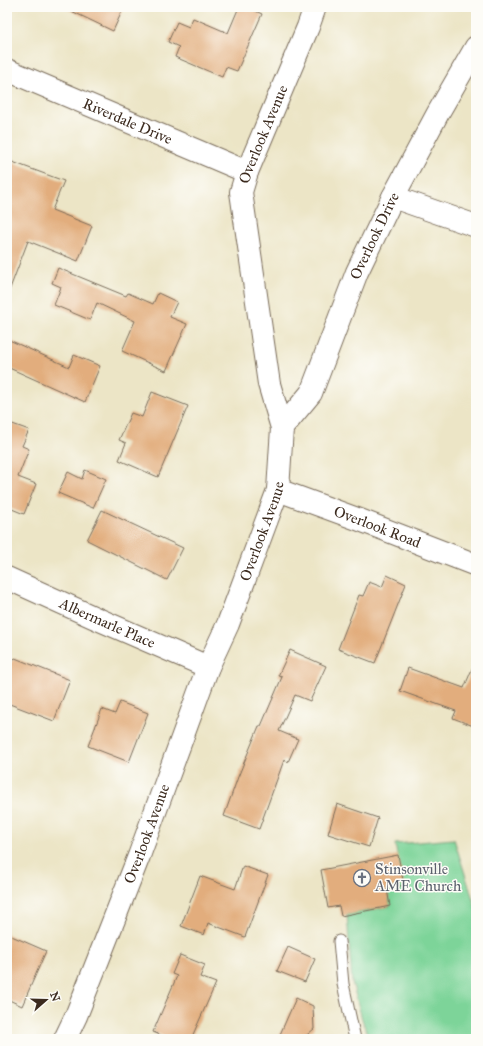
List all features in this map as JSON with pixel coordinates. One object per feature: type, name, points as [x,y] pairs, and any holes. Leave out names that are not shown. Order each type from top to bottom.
[{"type":"street","name":"Overlook Avenue","points":[[65,1039],[76,1016],[139,856],[208,667],[228,624],[278,490],[282,428],[269,384],[241,192],[247,172],[315,7]]},
{"type":"street","name":"Overlook Drive","points":[[282,428],[311,393],[357,272],[393,197],[438,113],[476,47]]},
{"type":"street","name":"Riverdale Drive","points":[[7,70],[247,172]]},
{"type":"street","points":[[393,197],[476,226]]},
{"type":"street","name":"Overlook Road","points":[[278,490],[360,520],[476,566]]},
{"type":"street","name":"Albermarle Place","points":[[7,578],[208,667]]},
{"type":"lane","points":[[339,941],[343,984],[355,1039]]},
{"type":"green space","points":[[454,839],[476,909],[476,1039],[369,1039],[352,982],[347,915],[390,906],[387,889],[403,885],[395,844]]},
{"type":"building","points":[[63,7],[124,7],[113,31]]},
{"type":"building","points":[[239,7],[247,7],[262,14],[237,71],[226,67],[222,77],[175,57],[179,47],[168,42],[177,22],[189,27],[193,18],[228,33]]},
{"type":"building","points":[[7,160],[64,181],[52,210],[92,226],[78,261],[28,241],[9,291],[7,290]]},
{"type":"building","points":[[58,268],[126,296],[128,293],[153,304],[158,293],[177,302],[170,317],[187,324],[166,371],[122,351],[135,321],[97,303],[90,320],[54,305],[61,287],[52,283]]},
{"type":"building","points":[[7,339],[69,367],[74,355],[100,366],[85,402],[7,367]]},
{"type":"building","points":[[152,392],[188,406],[158,477],[119,460],[126,443],[119,440],[131,413],[142,417]]},
{"type":"building","points":[[7,422],[29,430],[22,446],[29,449],[18,477],[36,484],[24,514],[7,507]]},
{"type":"building","points":[[85,470],[106,479],[93,508],[58,493],[68,472],[82,479]]},
{"type":"building","points":[[102,510],[183,548],[167,580],[87,540]]},
{"type":"building","points":[[387,575],[406,584],[375,663],[338,649],[359,595],[363,596],[369,582],[382,587]]},
{"type":"building","points":[[290,650],[326,666],[310,701],[295,695],[279,731],[298,739],[288,762],[284,760],[259,829],[224,816],[259,726],[261,726],[282,677],[278,676]]},
{"type":"building","points":[[15,658],[70,680],[54,721],[7,703],[7,666]]},
{"type":"building","points":[[475,662],[476,727],[453,718],[456,711],[400,691],[408,668],[464,688]]},
{"type":"building","points":[[120,702],[148,713],[129,762],[88,746],[102,709],[115,714]]},
{"type":"building","points":[[337,804],[378,818],[369,847],[328,834]]},
{"type":"building","name":"Stinsonville AME Church","points":[[398,855],[404,885],[387,889],[390,906],[341,916],[339,906],[328,908],[321,870]]},
{"type":"building","points":[[243,866],[268,875],[245,937],[208,923],[204,935],[181,926],[200,876],[235,889]]},
{"type":"building","points":[[7,934],[46,951],[22,1006],[7,999]]},
{"type":"building","points":[[288,947],[315,959],[305,982],[277,971]]},
{"type":"building","points":[[180,955],[205,965],[200,977],[216,983],[191,1039],[170,1039],[153,1032],[177,976],[172,974]]},
{"type":"building","points":[[296,998],[313,1006],[314,1029],[302,1039],[278,1039]]},
{"type":"place","name":"Stinsonville AME Church","points":[[362,878]]}]
